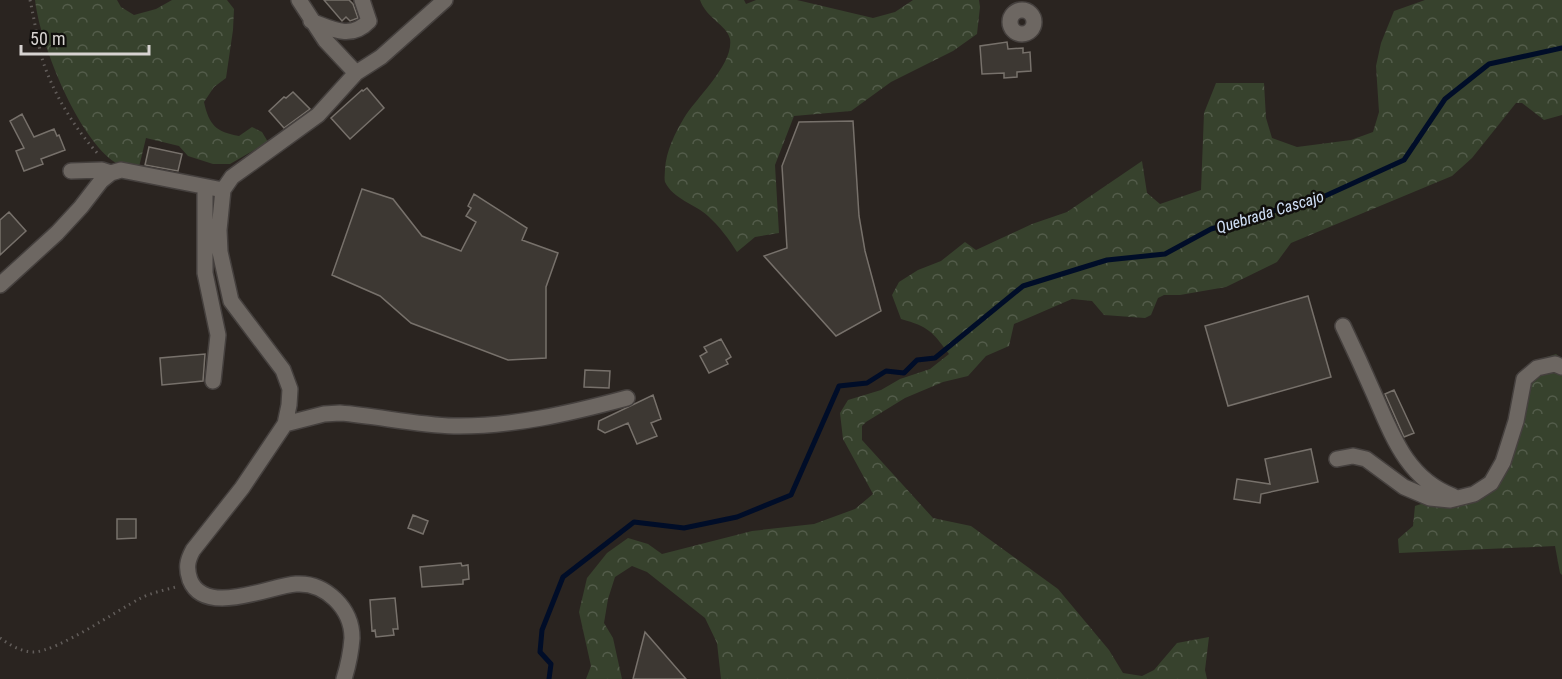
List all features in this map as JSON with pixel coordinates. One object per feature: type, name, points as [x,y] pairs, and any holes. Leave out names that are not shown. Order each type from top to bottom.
[{"type":"street","points":[[299,0],[325,40],[356,73]]},
{"type":"street","points":[[311,21],[346,33],[356,31],[369,21],[362,0]]},
{"type":"street","points":[[344,679],[350,660],[352,636],[347,615],[330,594],[315,586],[297,584],[229,598],[216,598],[205,596],[192,585],[187,571],[187,560],[242,488],[285,424],[290,388],[283,370],[231,301],[220,252],[219,230],[223,190],[232,177],[318,115],[356,73],[381,57],[445,0]]},
{"type":"street","points":[[0,285],[57,233],[101,181],[113,172],[121,170],[223,190]]},
{"type":"street","points":[[71,171],[113,172]]},
{"type":"street","points":[[205,187],[205,273],[218,335],[213,381]]},
{"type":"street","points":[[1343,326],[1402,455],[1428,483],[1459,498]]},
{"type":"street","points":[[1337,459],[1353,456],[1366,459],[1404,487],[1430,498],[1450,500],[1474,494],[1491,483],[1503,462],[1516,421],[1524,379],[1537,368],[1555,364],[1562,368]]},
{"type":"street","points":[[285,424],[324,414],[340,413],[453,426],[485,425],[562,415],[627,398]]},
{"type":"path","points":[[30,0],[42,56],[54,87],[75,122],[113,172]]},
{"type":"path","points":[[0,638],[15,648],[34,652],[72,637],[143,597],[181,585],[192,585]]},
{"type":"green space","points":[[35,0],[117,0],[121,7],[134,15],[156,9],[172,0],[227,0],[234,9],[226,78],[214,87],[204,102],[206,110],[211,122],[219,130],[239,136],[252,127],[262,132],[268,142],[230,164],[213,164],[188,156],[179,146],[146,138],[139,167],[116,163],[88,134],[63,89],[44,41]]},
{"type":"green space","points":[[700,0],[744,0],[746,4],[756,0],[797,0],[873,18],[895,12],[913,0],[979,0],[980,7],[977,34],[953,51],[891,82],[851,111],[794,116],[775,165],[779,233],[755,237],[737,252],[712,220],[673,193],[665,182],[667,156],[674,136],[684,118],[720,70],[730,49],[728,34],[707,12]]},
{"type":"green space","points":[[1425,0],[1562,0],[1562,115],[1544,120],[1522,103],[1516,103],[1472,158],[1452,176],[1291,243],[1277,262],[1226,287],[1180,295],[1164,295],[1158,298],[1151,315],[1145,318],[1104,315],[1092,301],[1072,299],[1014,324],[1009,346],[986,356],[968,376],[943,382],[905,398],[862,426],[862,440],[933,518],[971,526],[1058,589],[1109,650],[1123,673],[1142,676],[1154,670],[1177,643],[1209,637],[1205,670],[1207,679],[721,679],[717,643],[705,618],[647,572],[632,566],[615,577],[604,623],[613,638],[622,679],[586,679],[591,666],[579,612],[587,578],[607,553],[628,538],[648,544],[662,554],[752,531],[814,524],[855,509],[873,494],[843,439],[840,413],[848,400],[881,390],[900,379],[930,369],[949,354],[929,331],[901,319],[892,295],[899,282],[918,270],[941,261],[965,242],[976,250],[1032,224],[1067,212],[1142,161],[1147,193],[1160,204],[1201,190],[1204,113],[1216,83],[1264,83],[1266,118],[1272,138],[1297,147],[1351,140],[1373,132],[1379,112],[1376,66],[1381,43],[1394,11]]},
{"type":"green space","points":[[1556,354],[1562,359],[1562,575],[1555,546],[1399,553],[1398,539],[1413,526],[1415,506],[1466,490],[1483,478],[1502,450],[1510,432],[1532,365],[1537,360]]},
{"type":"building","points":[[324,0],[349,0],[358,18],[350,21],[346,17],[342,21]]},
{"type":"building","points":[[1007,42],[1008,49],[1023,48],[1023,53],[1030,52],[1031,71],[1017,72],[1017,77],[1004,78],[1004,73],[982,74],[980,46]]},
{"type":"building","points":[[367,88],[384,108],[350,139],[331,118]]},
{"type":"building","points":[[293,92],[310,109],[284,128],[269,111]]},
{"type":"building","points":[[22,114],[34,137],[54,129],[65,150],[41,159],[43,164],[24,171],[16,151],[24,148],[10,121]]},
{"type":"building","points":[[853,121],[859,216],[865,251],[881,311],[836,336],[764,256],[787,248],[782,166],[799,122]]},
{"type":"building","points":[[149,147],[182,154],[178,171],[145,165]]},
{"type":"building","points":[[362,189],[393,199],[422,236],[461,251],[476,222],[466,216],[471,208],[468,206],[474,194],[527,228],[522,240],[558,253],[546,287],[546,358],[508,360],[411,323],[380,296],[332,275]]},
{"type":"building","points":[[9,212],[26,231],[0,255],[0,220]]},
{"type":"building","points":[[1308,296],[1331,377],[1228,406],[1205,326]]},
{"type":"building","points":[[721,339],[731,357],[726,360],[728,364],[709,373],[700,356],[707,352],[704,347]]},
{"type":"building","points":[[205,354],[203,381],[162,385],[160,358]]},
{"type":"building","points":[[585,370],[610,371],[609,388],[584,387]]},
{"type":"building","points":[[1394,390],[1414,433],[1404,437],[1385,394]]},
{"type":"building","points":[[653,395],[661,419],[651,423],[657,436],[637,444],[628,423],[605,433],[598,429],[599,421]]},
{"type":"building","points":[[1311,449],[1318,482],[1261,494],[1260,503],[1234,499],[1237,479],[1270,484],[1265,459]]},
{"type":"building","points":[[413,515],[428,521],[423,534],[408,528]]},
{"type":"building","points":[[117,519],[136,519],[136,538],[117,539]]},
{"type":"building","points":[[461,563],[462,566],[468,565],[469,579],[463,580],[463,584],[422,587],[420,567]]},
{"type":"building","points":[[395,598],[398,629],[393,629],[394,635],[376,637],[375,630],[372,631],[370,600]]},
{"type":"building","points":[[645,632],[686,679],[633,679]]},
{"type":"waterway","name":"Quebrada Cascajo","points":[[549,679],[551,664],[540,652],[542,630],[563,577],[634,522],[684,528],[737,517],[791,495],[839,386],[867,383],[886,371],[904,373],[917,360],[935,358],[1023,286],[1107,260],[1165,254],[1211,229],[1325,196],[1404,160],[1445,99],[1489,64],[1562,48]]}]
